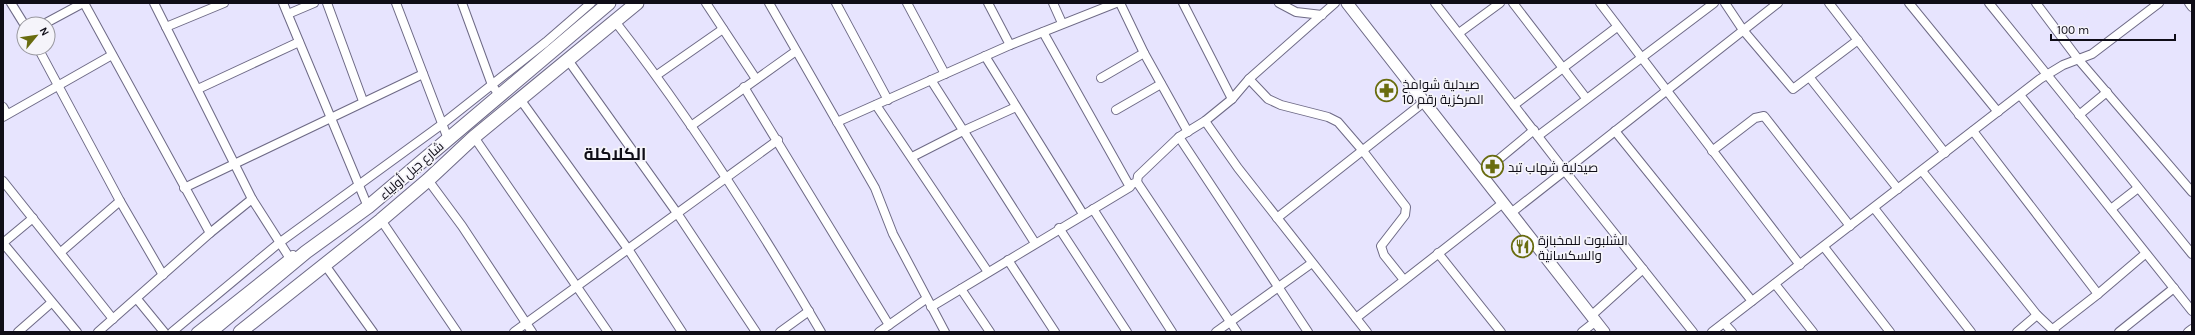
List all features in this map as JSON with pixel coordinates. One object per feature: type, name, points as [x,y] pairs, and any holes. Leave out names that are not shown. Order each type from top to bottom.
[{"type":"main road","name":"شارع جبل أولياء","points":[[240,332],[381,220],[428,180],[474,137],[614,20],[637,3]]},
{"type":"main road","name":"شارع جبل أولياء","points":[[210,332],[309,250],[368,207],[448,139],[496,90],[599,5]]},
{"type":"street","points":[[11,3],[19,16]]},
{"type":"street","points":[[56,18],[83,3],[210,233]]},
{"type":"street","points":[[154,3],[252,199],[289,257]]},
{"type":"street","points":[[166,27],[224,3]]},
{"type":"street","points":[[283,3],[368,207]]},
{"type":"street","points":[[288,14],[314,3]]},
{"type":"street","points":[[327,3],[362,101]]},
{"type":"street","points":[[396,3],[441,125],[448,139]]},
{"type":"street","points":[[172,332],[279,243],[441,125],[496,90],[462,3]]},
{"type":"street","points":[[706,3],[756,79]]},
{"type":"street","points":[[770,3],[875,188],[893,234],[926,299],[945,332]]},
{"type":"street","points":[[836,3],[888,100]]},
{"type":"street","points":[[907,3],[945,74]]},
{"type":"street","points":[[988,3],[1010,45]]},
{"type":"street","points":[[1053,3],[1062,23]]},
{"type":"street","points":[[837,122],[1010,45],[1062,23],[1116,3]]},
{"type":"street","points":[[1120,3],[1144,53],[1188,132]]},
{"type":"street","points":[[1183,3],[1232,99]]},
{"type":"street","points":[[1279,3],[1296,12],[1322,15]]},
{"type":"street","points":[[931,307],[1059,228],[1129,188],[1138,176],[1179,137],[1205,121],[1232,99],[1249,79],[1335,3]]},
{"type":"street","points":[[1347,3],[1604,332]]},
{"type":"street","points":[[1435,3],[1564,170],[1693,332]]},
{"type":"street","points":[[1459,33],[1500,3]]},
{"type":"street","points":[[1513,3],[1562,69],[1586,98]]},
{"type":"street","points":[[1600,3],[1640,58],[1800,265]]},
{"type":"street","points":[[1481,174],[1714,3]]},
{"type":"street","points":[[1725,3],[1743,30],[1790,88],[1796,88],[1858,40]]},
{"type":"street","points":[[1511,213],[1778,3]]},
{"type":"street","points":[[1829,3],[1945,153]]},
{"type":"street","points":[[1909,3],[1998,112]]},
{"type":"street","points":[[1988,3],[2192,254]]},
{"type":"street","points":[[2036,3],[2078,59],[2192,192]]},
{"type":"street","points":[[1712,332],[2046,75],[2078,59],[2092,54],[2159,3]]},
{"type":"street","points":[[2189,3],[2192,7]]},
{"type":"street","points":[[614,20],[657,75],[726,177],[821,332]]},
{"type":"street","points":[[1514,105],[1617,27]]},
{"type":"street","points":[[657,75],[723,29]]},
{"type":"street","points":[[1043,32],[1133,184],[1237,332]]},
{"type":"street","points":[[198,89],[299,42]]},
{"type":"street","points":[[691,126],[796,51]]},
{"type":"street","points":[[1101,78],[1144,53]]},
{"type":"street","points":[[4,113],[60,85],[112,55]]},
{"type":"street","points":[[43,56],[60,85],[120,201],[163,275]]},
{"type":"street","points":[[985,56],[1083,214]]},
{"type":"street","points":[[568,60],[677,213],[756,332]]},
{"type":"street","points":[[184,188],[234,162],[362,101],[423,74]]},
{"type":"street","points":[[1810,78],[1898,189]]},
{"type":"street","points":[[1249,79],[1268,99],[1280,105],[1328,117],[1338,122],[1363,150],[1406,207],[1405,215],[1381,246],[1384,256],[1404,280]]},
{"type":"street","points":[[931,80],[1035,243]]},
{"type":"street","points":[[1116,110],[1161,84]]},
{"type":"street","points":[[744,87],[778,140],[889,325]]},
{"type":"street","points":[[2079,115],[2107,92]]},
{"type":"street","points":[[2020,95],[2145,254],[2191,307]]},
{"type":"street","points":[[520,99],[628,249],[682,332]]},
{"type":"street","points":[[1277,218],[1424,102]]},
{"type":"street","points":[[876,105],[988,272]]},
{"type":"street","points":[[912,157],[963,131],[1016,107]]},
{"type":"street","points":[[1712,152],[1755,118],[1764,116],[1850,226]]},
{"type":"street","points":[[1205,121],[1238,168],[1367,332]]},
{"type":"street","points":[[1973,131],[2098,294]]},
{"type":"street","points":[[1615,132],[1752,302]]},
{"type":"street","points":[[474,137],[608,332]]},
{"type":"street","points":[[1179,137],[1308,332]]},
{"type":"street","points":[[514,332],[778,140]]},
{"type":"street","points":[[1922,171],[2037,315],[2054,331],[2145,254]]},
{"type":"street","points":[[428,180],[462,226],[532,332]]},
{"type":"street","points":[[3,181],[114,319]]},
{"type":"street","points":[[2111,210],[2138,188]]},
{"type":"street","points":[[98,332],[210,233],[252,199]]},
{"type":"street","points":[[61,252],[120,201]]},
{"type":"street","points":[[1356,318],[1503,203]]},
{"type":"street","points":[[1874,208],[1971,332]]},
{"type":"street","points":[[1093,209],[1172,332]]},
{"type":"street","points":[[33,218],[3,243],[51,303],[77,332]]},
{"type":"street","points":[[381,220],[457,332]]},
{"type":"street","points":[[1059,228],[1126,332]]},
{"type":"street","points":[[1824,247],[1890,332]]},
{"type":"street","points":[[196,332],[289,257],[309,250]]},
{"type":"street","points":[[1438,253],[1501,332]]},
{"type":"street","points":[[1008,260],[1055,332]]},
{"type":"street","points":[[1216,332],[1312,263]]},
{"type":"street","points":[[325,265],[373,332]]},
{"type":"street","points":[[1582,332],[1643,269]]},
{"type":"street","points":[[1775,284],[1813,332]]},
{"type":"street","points":[[961,288],[990,332]]},
{"type":"street","points":[[2124,331],[2174,288]]},
{"type":"street","points":[[137,299],[164,332]]},
{"type":"street","points":[[879,332],[926,299]]},
{"type":"street","points":[[18,332],[51,303]]},
{"type":"street","points":[[780,332],[809,311]]},
{"type":"street","points":[[2017,332],[2037,315]]},
{"type":"street","points":[[1724,323],[1732,332]]},
{"type":"street","points":[[2188,332],[2192,329]]},
{"type":"place","name":"صيدلية شوامخ المركزية رقم 10","points":[[1387,91]]},
{"type":"place","name":"صيدلية شهاب تبد","points":[[1493,167]]},
{"type":"place","name":"الشلبوت للمخبازة والسكسانية","points":[[1523,247]]},
{"type":"district","name":"الكلاكلة","points":[[615,154]]}]
